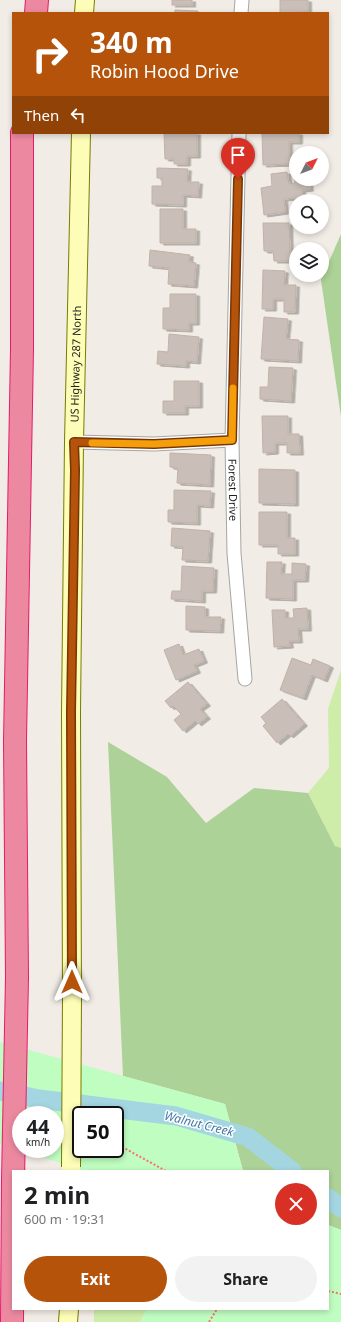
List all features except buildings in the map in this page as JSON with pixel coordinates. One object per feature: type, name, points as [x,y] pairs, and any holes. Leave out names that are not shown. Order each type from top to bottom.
[{"type":"highway","points":[[22,0],[22,12]]},
{"type":"highway","points":[[36,12],[37,0]]},
{"type":"highway","points":[[13,1170],[17,976],[15,742],[22,349],[22,134]]},
{"type":"highway","points":[[21,197],[28,185],[32,167],[33,134]]},
{"type":"highway","points":[[12,1310],[12,1322]]},
{"type":"main road","points":[[84,12],[85,0]]},
{"type":"main road","name":"US Highway 287 North","points":[[71,1169],[71,712],[75,470],[74,442],[81,134]]},
{"type":"main road","points":[[68,1322],[69,1310]]},
{"type":"street","points":[[241,12],[242,0]]},
{"type":"street","name":"Forest Drive","points":[[239,134],[232,440],[234,553],[244,679]]},
{"type":"street","points":[[74,442],[154,444],[232,440]]},
{"type":"path","points":[[124,1148],[164,1170]]},
{"type":"path","points":[[329,1291],[341,1294]]},
{"type":"path","points":[[208,1322],[216,1310]]},
{"type":"green space","points":[[341,234],[341,417],[321,282],[329,282],[329,262]]},
{"type":"green space","points":[[341,670],[341,848],[335,846],[308,793],[329,768],[328,709]]},
{"type":"green space","points":[[108,742],[167,777],[206,823],[254,788],[308,793],[335,846],[341,848],[341,1230],[329,1225],[329,1170],[243,1170],[225,1104],[123,1076]]},
{"type":"green space","points":[[0,1042],[225,1104],[243,1170],[83,1170],[45,1158],[64,1158],[64,1106],[12,1106],[12,1148],[0,1144]]},
{"type":"green space","points":[[329,1225],[341,1230],[341,1322],[140,1322],[146,1310],[329,1310]]},
{"type":"green space","points":[[94,1310],[146,1310],[140,1322],[94,1322]]},
{"type":"waterway","name":"Walnut Creek","points":[[0,1091],[39,1099],[176,1116],[248,1137],[291,1170]]},
{"type":"waterway","name":"Walnut Creek","points":[[329,1199],[341,1208]]},
{"type":"slow traffic","points":[[92,443],[154,444],[232,440],[233,388]]},
{"type":"route","points":[[72,982],[71,712],[75,470],[74,442],[154,444],[232,440],[238,179]]}]
